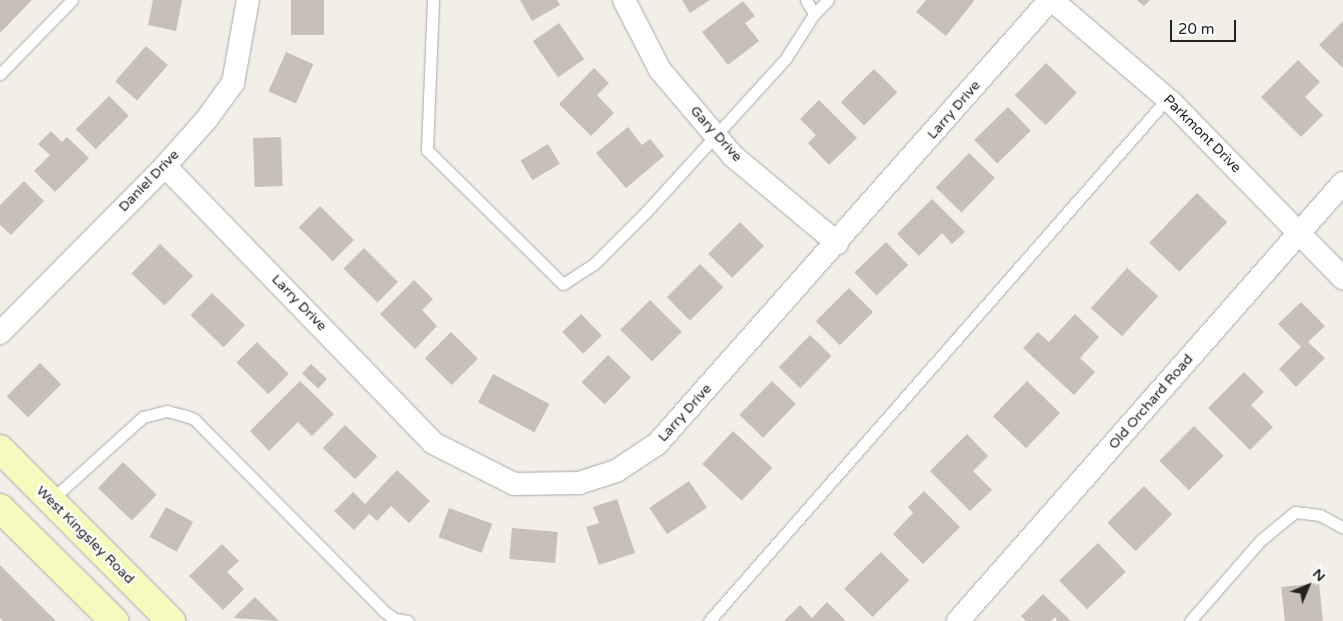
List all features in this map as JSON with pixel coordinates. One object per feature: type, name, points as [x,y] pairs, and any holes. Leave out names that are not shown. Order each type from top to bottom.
[{"type":"main road","name":"West Kingsley Road","points":[[0,449],[171,621]]},
{"type":"main road","points":[[0,508],[114,621]]},
{"type":"street","name":"Daniel Drive","points":[[0,334],[165,166],[206,120],[232,83],[248,0]]},
{"type":"street","name":"Gary Drive","points":[[624,0],[660,70],[733,156],[837,243]]},
{"type":"street","name":"Larry Drive","points":[[165,166],[433,443],[514,484],[579,483],[616,470],[657,444],[1051,0]]},
{"type":"street","name":"Parkmont Drive","points":[[1051,0],[1167,99],[1343,278]]},
{"type":"street","name":"Old Orchard Road","points":[[958,621],[1343,184]]},
{"type":"lane","points":[[0,74],[72,0]]},
{"type":"lane","points":[[433,0],[427,150],[563,284],[594,264],[716,136],[786,58],[814,14],[828,0]]},
{"type":"lane","points":[[806,0],[814,14]]},
{"type":"lane","points":[[709,621],[1167,99]]},
{"type":"lane","points":[[51,500],[143,417],[167,411],[186,416],[194,419],[385,612],[395,619],[408,621]]},
{"type":"lane","points":[[1190,621],[1260,540],[1295,512],[1320,515],[1343,528]]},
{"type":"building","points":[[0,0],[32,0],[0,33]]},
{"type":"building","points":[[153,0],[182,0],[176,31],[148,25]]},
{"type":"building","points":[[291,0],[324,0],[324,35],[291,35]]},
{"type":"building","points":[[520,0],[557,0],[560,5],[532,21]]},
{"type":"building","points":[[682,0],[710,0],[690,13]]},
{"type":"building","points":[[926,0],[974,1],[946,36],[916,12]]},
{"type":"building","points":[[1137,0],[1150,0],[1144,6]]},
{"type":"building","points":[[743,1],[755,16],[745,23],[759,41],[728,65],[702,32]]},
{"type":"building","points":[[1343,21],[1343,68],[1319,45]]},
{"type":"building","points":[[559,23],[584,59],[558,77],[533,41]]},
{"type":"building","points":[[146,46],[168,65],[137,100],[115,81]]},
{"type":"building","points":[[286,52],[313,64],[296,103],[269,91]]},
{"type":"building","points":[[1298,60],[1320,82],[1305,97],[1323,115],[1301,137],[1261,97]]},
{"type":"building","points":[[1046,63],[1077,93],[1046,125],[1015,95]]},
{"type":"building","points":[[594,68],[609,83],[597,95],[614,113],[591,136],[559,104]]},
{"type":"building","points":[[874,69],[897,92],[864,126],[841,102]]},
{"type":"building","points":[[109,96],[129,116],[96,149],[76,129]]},
{"type":"building","points":[[819,100],[857,138],[829,165],[808,143],[816,135],[800,119]]},
{"type":"building","points":[[1008,107],[1031,131],[997,163],[974,140]]},
{"type":"building","points":[[628,127],[642,145],[650,139],[664,156],[626,188],[596,153]]},
{"type":"building","points":[[51,131],[62,142],[67,137],[89,158],[55,192],[34,171],[50,155],[38,144]]},
{"type":"building","points":[[281,137],[283,186],[255,187],[253,138]]},
{"type":"building","points":[[548,144],[560,164],[532,180],[521,160]]},
{"type":"building","points":[[969,153],[995,178],[962,213],[936,188]]},
{"type":"building","points":[[24,181],[44,201],[11,235],[0,225],[0,205]]},
{"type":"building","points":[[1197,193],[1227,222],[1179,272],[1149,243]]},
{"type":"building","points":[[932,199],[965,232],[952,244],[942,233],[919,256],[897,234]]},
{"type":"building","points":[[320,206],[354,240],[333,261],[299,227]]},
{"type":"building","points":[[740,222],[764,246],[732,278],[708,254]]},
{"type":"building","points":[[886,242],[908,265],[877,296],[854,273]]},
{"type":"building","points":[[160,244],[193,276],[165,305],[132,273]]},
{"type":"building","points":[[364,248],[398,282],[377,302],[343,269]]},
{"type":"building","points":[[700,264],[723,287],[690,321],[667,297]]},
{"type":"building","points":[[1127,268],[1158,296],[1122,336],[1091,308]]},
{"type":"building","points":[[414,280],[433,299],[422,310],[437,326],[415,349],[380,314]]},
{"type":"building","points":[[849,288],[873,312],[840,345],[816,321]]},
{"type":"building","points":[[212,293],[245,325],[224,347],[190,315]]},
{"type":"building","points":[[650,300],[682,332],[652,362],[620,330]]},
{"type":"building","points":[[1301,302],[1325,326],[1308,342],[1325,358],[1296,387],[1279,369],[1301,347],[1278,324]]},
{"type":"building","points":[[581,314],[602,336],[583,354],[562,332]]},
{"type":"building","points":[[1075,314],[1099,337],[1080,358],[1095,372],[1074,395],[1023,348],[1038,332],[1049,342]]},
{"type":"building","points":[[451,332],[478,359],[452,385],[425,358]]},
{"type":"building","points":[[810,335],[832,356],[800,388],[779,367]]},
{"type":"building","points":[[257,342],[289,374],[268,394],[236,363]]},
{"type":"building","points":[[608,355],[631,377],[605,405],[582,382]]},
{"type":"building","points":[[40,363],[61,384],[28,417],[7,396]]},
{"type":"building","points":[[311,364],[327,379],[318,389],[302,374]]},
{"type":"building","points":[[1244,372],[1264,392],[1251,405],[1273,427],[1250,450],[1208,408]]},
{"type":"building","points":[[493,374],[550,404],[534,432],[478,402]]},
{"type":"building","points":[[300,381],[334,414],[312,436],[298,422],[269,451],[250,431]]},
{"type":"building","points":[[772,381],[796,404],[763,438],[739,415]]},
{"type":"building","points":[[1027,381],[1060,413],[1026,448],[993,416]]},
{"type":"building","points":[[345,425],[377,456],[355,479],[323,448]]},
{"type":"building","points":[[1194,426],[1224,456],[1189,490],[1159,461]]},
{"type":"building","points":[[733,431],[772,468],[742,501],[702,464]]},
{"type":"building","points":[[967,434],[988,456],[973,471],[992,490],[970,511],[930,471]]},
{"type":"building","points":[[123,462],[157,495],[132,521],[98,488]]},
{"type":"building","points":[[397,470],[430,501],[409,523],[391,506],[377,521],[369,514],[354,530],[334,511],[353,492],[365,504]]},
{"type":"building","points":[[689,481],[707,508],[667,534],[649,508]]},
{"type":"building","points":[[1144,486],[1172,514],[1136,551],[1107,523]]},
{"type":"building","points":[[924,491],[960,527],[923,564],[893,534],[913,513],[908,507]]},
{"type":"building","points":[[617,499],[635,553],[599,565],[586,527],[599,523],[593,507]]},
{"type":"building","points":[[166,507],[193,522],[177,552],[150,537]]},
{"type":"building","points":[[449,508],[492,524],[482,553],[438,537]]},
{"type":"building","points":[[512,528],[558,532],[555,563],[509,559]]},
{"type":"building","points":[[1098,543],[1126,572],[1087,609],[1059,581]]},
{"type":"building","points":[[222,544],[239,561],[227,572],[244,589],[223,610],[189,576]]},
{"type":"building","points":[[881,552],[909,580],[873,617],[844,589]]},
{"type":"building","points":[[0,565],[56,621],[3,621],[0,618]]},
{"type":"building","points":[[1319,583],[1323,621],[1285,621],[1281,587]]},
{"type":"building","points":[[1043,594],[1071,621],[1057,621],[1055,617],[1051,621],[1026,621],[1021,616]]},
{"type":"building","points":[[255,597],[279,621],[233,618]]},
{"type":"building","points":[[827,602],[846,621],[784,621],[800,605],[812,618]]}]
